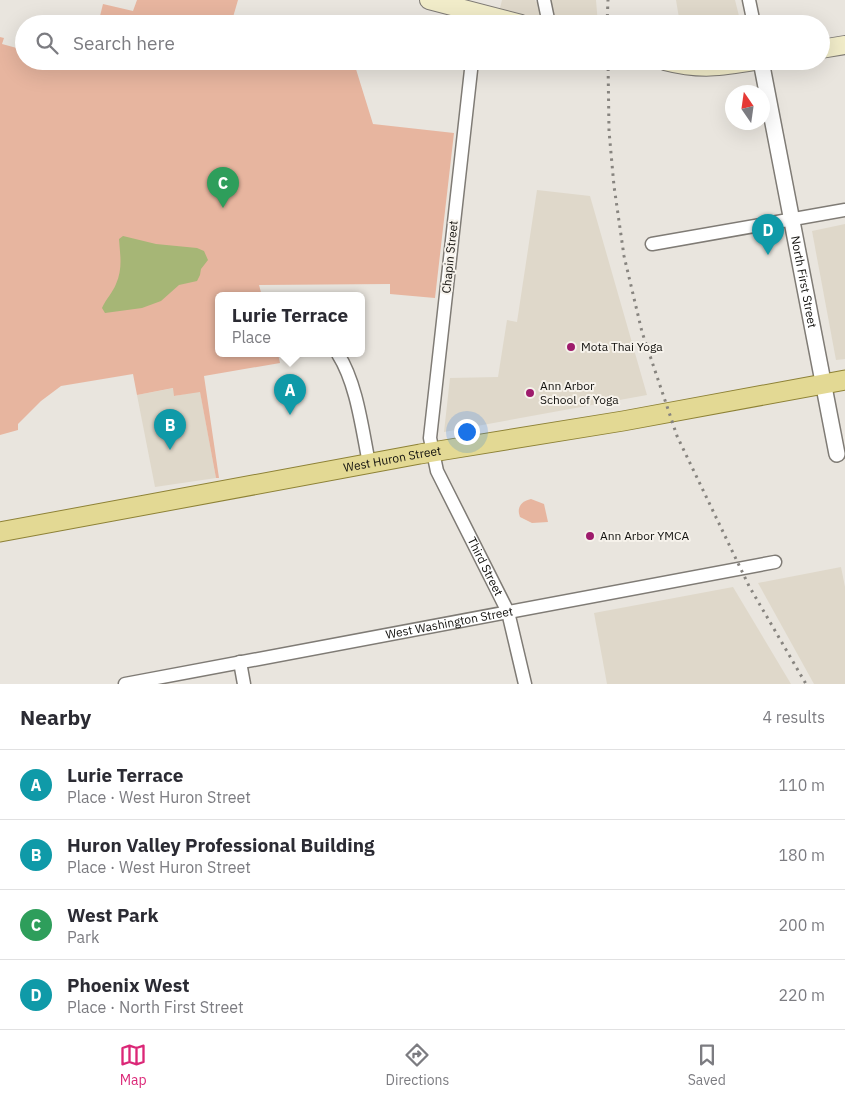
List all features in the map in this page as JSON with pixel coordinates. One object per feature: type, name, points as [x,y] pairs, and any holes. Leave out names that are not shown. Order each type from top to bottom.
[{"type":"main road","points":[[429,0],[469,15]]},
{"type":"main road","points":[[830,48],[845,45]]},
{"type":"main road","name":"West Huron Street","points":[[0,532],[369,463],[623,422],[845,380]]},
{"type":"street","points":[[544,0],[547,15]]},
{"type":"street","points":[[749,0],[752,15]]},
{"type":"street","name":"Chapin Street","points":[[432,452],[430,438],[471,70]]},
{"type":"street","name":"North First Street","points":[[763,70],[838,454]]},
{"type":"street","points":[[652,244],[845,210]]},
{"type":"street","points":[[340,357],[346,366],[369,463]]},
{"type":"street","name":"Third Street","points":[[432,452],[437,471],[508,612],[525,684]]},
{"type":"street","name":"West Washington Street","points":[[125,684],[775,562]]},
{"type":"street","points":[[240,662],[244,684]]},
{"type":"shaded area","points":[[137,0],[238,0],[234,15],[100,15],[103,4],[133,11]]},
{"type":"shaded area","points":[[502,0],[535,0],[536,2],[542,0],[596,0],[597,15],[510,15],[499,12]]},
{"type":"shaded area","points":[[676,0],[735,0],[739,15],[678,15]]},
{"type":"shaded area","points":[[0,37],[4,38],[2,44],[15,48],[15,70],[356,70],[373,124],[454,133],[435,298],[390,294],[390,284],[259,285],[261,292],[215,292],[215,357],[279,357],[280,363],[204,376],[219,478],[216,478],[200,392],[174,396],[173,388],[137,395],[133,374],[61,386],[41,401],[18,424],[18,430],[0,435]]},
{"type":"shaded area","points":[[537,190],[590,196],[647,395],[444,432],[450,378],[498,377],[507,320],[517,322]]},
{"type":"shaded area","points":[[845,224],[845,359],[836,360],[812,231]]},
{"type":"shaded area","points":[[123,236],[156,244],[197,248],[204,251],[208,260],[201,269],[197,281],[179,285],[161,301],[142,308],[105,313],[102,308],[115,287],[120,272],[119,239]]},
{"type":"shaded area","points":[[174,388],[175,396],[200,391],[216,478],[155,487],[137,395]]},
{"type":"shaded area","points":[[531,499],[544,504],[548,522],[532,523],[520,517],[519,507],[525,501]]},
{"type":"shaded area","points":[[841,567],[845,587],[845,684],[814,684],[758,583]]},
{"type":"shaded area","points":[[733,587],[791,684],[607,684],[594,613]]},
{"type":"railway","points":[[607,15],[608,0]]},
{"type":"railway","points":[[608,70],[609,131],[614,186],[624,256],[642,332],[677,436],[749,586],[806,684]]},
{"type":"place","name":"West Park","points":[[223,208]]},
{"type":"place","name":"Phoenix West","points":[[768,255]]},
{"type":"place","name":"Mota Thai Yoga","points":[[571,347]]},
{"type":"place","name":"Ann Arbor School of Yoga","points":[[530,393]]},
{"type":"place","name":"Lurie Terrace","points":[[290,415]]},
{"type":"place","name":"Huron Valley Professional Building","points":[[170,450]]},
{"type":"place","name":"Ann Arbor YMCA","points":[[590,536]]}]
